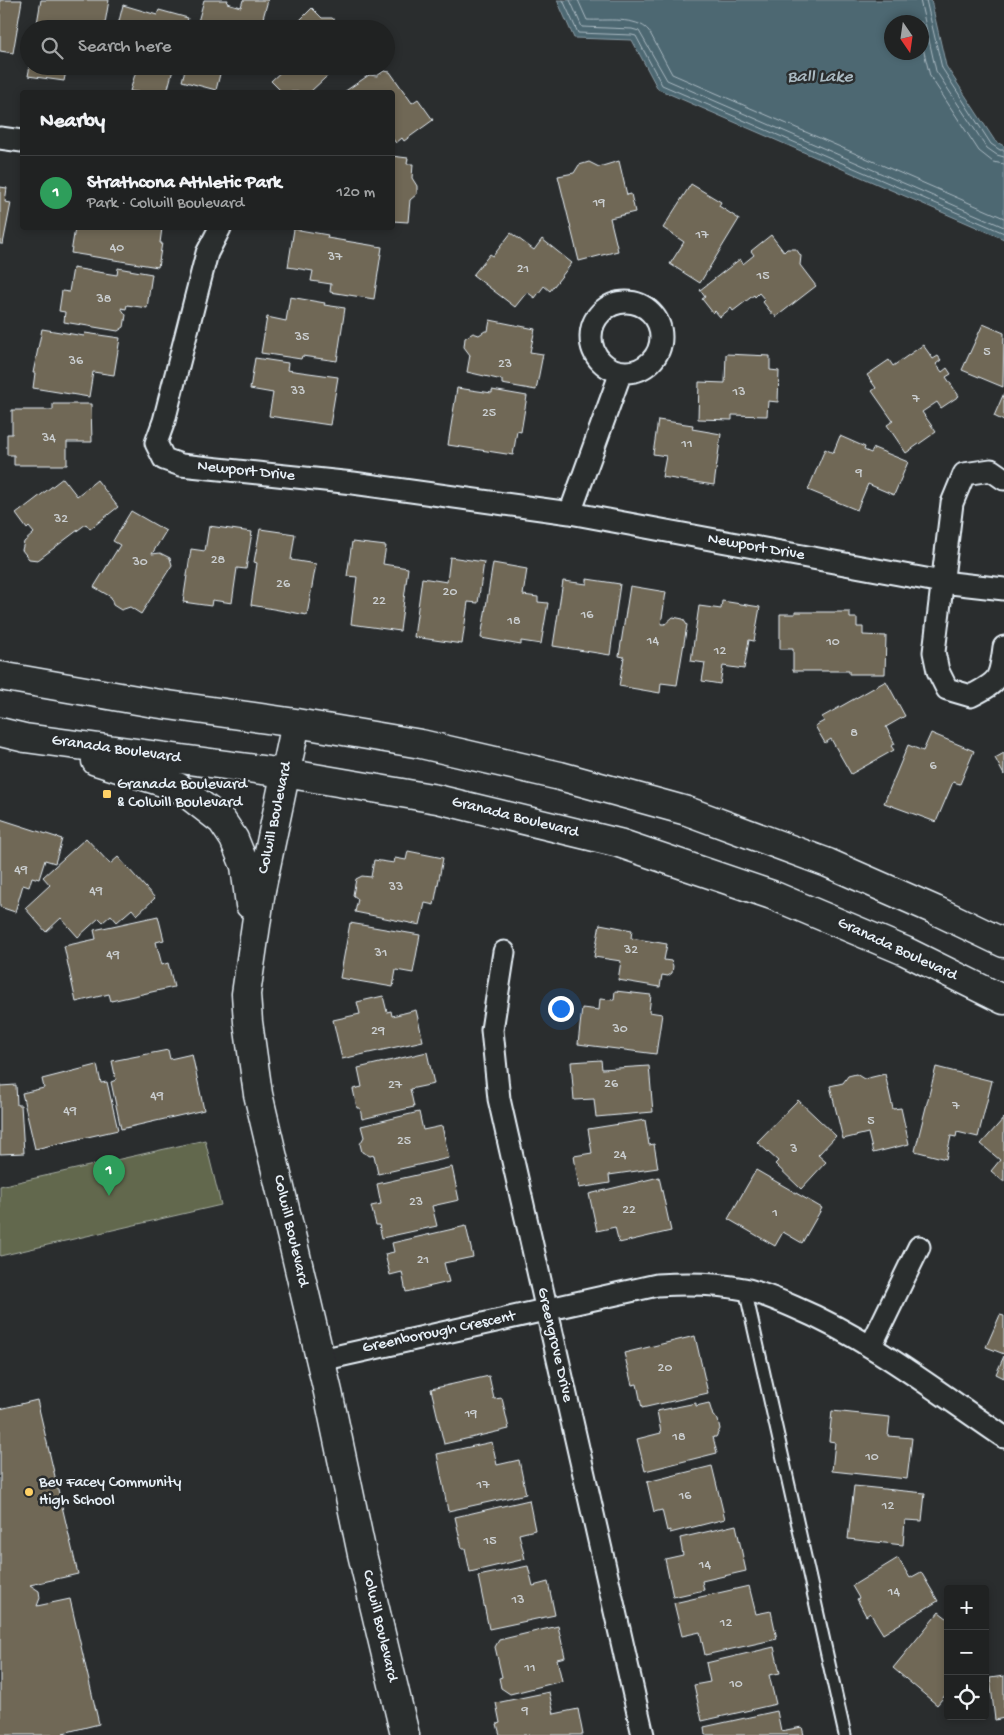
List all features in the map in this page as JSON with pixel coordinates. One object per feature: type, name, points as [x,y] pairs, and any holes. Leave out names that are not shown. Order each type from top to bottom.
[{"type":"main road","points":[[0,676],[154,703],[296,723],[421,744],[560,776],[688,811],[828,863],[1004,942]]},
{"type":"main road","name":"Colwill Boulevard","points":[[296,723],[263,880],[246,994],[248,1022],[258,1094],[321,1360],[362,1554],[405,1735]]},
{"type":"main road","points":[[13,735],[178,787],[222,821],[234,839],[245,866],[254,939]]},
{"type":"main road","name":"Granada Boulevard","points":[[13,735],[285,773],[438,799],[619,843],[772,894],[905,951],[1004,1000]]},
{"type":"street","points":[[0,138],[20,141]]},
{"type":"street","name":"Newport Drive","points":[[219,230],[207,253],[164,421],[156,443],[164,459],[180,465],[353,483],[570,514],[942,582],[1004,589]]},
{"type":"street","points":[[570,514],[621,372]]},
{"type":"street","points":[[1004,479],[990,470],[964,474],[952,503],[934,652],[938,671],[947,689],[971,696],[988,687],[1000,675],[1004,647]]},
{"type":"street","name":"Greengrove Drive","points":[[504,952],[492,1030],[499,1099],[643,1735]]},
{"type":"street","points":[[871,1346],[919,1247]]},
{"type":"street","name":"Greenborough Crescent","points":[[321,1360],[656,1285],[684,1283],[714,1285],[745,1289],[821,1318],[871,1346],[1004,1437]]},
{"type":"lane","points":[[745,1289],[845,1735]]},
{"type":"green space","points":[[205,1140],[221,1205],[0,1256],[0,1186]]},
{"type":"water","name":"Ball Lake","points":[[557,0],[931,0],[946,66],[995,141],[1004,146],[1004,239],[658,89],[632,40],[574,38]]},
{"type":"building","points":[[0,0],[22,0],[13,53],[0,51]]},
{"type":"building","points":[[41,0],[109,0],[106,20],[38,20]]},
{"type":"building","points":[[204,0],[228,0],[227,3],[241,7],[243,0],[268,0],[262,20],[198,20]]},
{"type":"building","points":[[123,5],[157,15],[159,10],[188,18],[187,20],[119,20]]},
{"type":"building","points":[[312,8],[322,18],[332,18],[335,20],[300,20]]},
{"type":"building","points":[[28,75],[65,75],[64,81]]},
{"type":"building","points":[[135,75],[172,75],[168,90],[130,90]]},
{"type":"building","points":[[184,75],[220,75],[216,90],[182,81]]},
{"type":"building","points":[[277,75],[328,75],[312,90],[280,90],[271,81]]},
{"type":"building","points":[[369,75],[392,75],[412,103],[418,99],[433,120],[404,141],[402,138],[396,143],[395,90],[347,90]]},
{"type":"building","points":[[395,156],[408,158],[407,164],[413,164],[412,178],[417,186],[417,194],[410,200],[408,222],[395,221]]},
{"type":"building","points":[[619,161],[627,195],[631,194],[635,212],[610,218],[618,251],[579,261],[558,176],[574,173],[579,165],[589,162],[599,167]]},
{"type":"building","points":[[691,184],[721,202],[719,206],[739,219],[700,283],[670,264],[684,242],[663,228]]},
{"type":"building","points":[[0,187],[7,188],[5,202],[11,203],[3,244],[0,244]]},
{"type":"building","points":[[75,230],[162,230],[160,243],[162,243],[158,267],[71,253]]},
{"type":"building","points":[[294,230],[328,235],[327,238],[382,247],[374,299],[330,292],[331,284],[311,281],[313,271],[288,267]]},
{"type":"building","points":[[511,233],[534,250],[542,239],[572,263],[550,291],[544,286],[535,298],[527,292],[515,307],[473,275],[490,254],[493,256]]},
{"type":"building","points":[[771,235],[784,252],[787,249],[796,249],[801,256],[800,265],[816,286],[776,317],[763,302],[765,300],[759,293],[733,311],[731,308],[720,317],[715,311],[713,313],[702,299],[705,297],[700,290],[740,259],[743,264],[754,255],[751,251]]},
{"type":"building","points":[[73,268],[117,275],[118,268],[152,274],[147,308],[127,305],[126,309],[121,308],[126,315],[124,327],[118,331],[64,322],[65,312],[59,311],[62,291],[69,292]]},
{"type":"building","points":[[290,297],[345,308],[337,361],[302,356],[301,359],[261,353],[267,317],[286,321]]},
{"type":"building","points":[[490,320],[535,329],[530,352],[543,354],[536,390],[502,384],[502,380],[467,372],[470,355],[464,347],[465,338],[473,333],[479,335],[488,331]]},
{"type":"building","points":[[983,324],[1004,333],[1003,387],[962,370]]},
{"type":"building","points":[[42,329],[84,336],[85,333],[120,338],[114,375],[93,372],[89,397],[33,388],[35,373],[33,373]]},
{"type":"building","points":[[923,345],[933,359],[938,356],[941,360],[936,364],[942,372],[947,368],[951,374],[946,377],[959,396],[941,408],[937,402],[922,412],[936,432],[906,453],[887,425],[893,421],[872,391],[876,388],[867,375],[889,360],[893,366]]},
{"type":"building","points":[[726,354],[770,356],[770,370],[779,371],[778,402],[768,401],[767,416],[732,415],[732,420],[698,419],[699,382],[725,383]]},
{"type":"building","points":[[255,358],[288,363],[287,370],[338,377],[330,425],[269,416],[273,393],[250,389]]},
{"type":"building","points":[[457,388],[492,393],[492,390],[527,396],[521,432],[517,431],[513,455],[448,445]]},
{"type":"building","points":[[1004,393],[1004,421],[994,416]]},
{"type":"building","points":[[53,404],[91,404],[92,442],[67,442],[67,465],[14,465],[14,455],[7,455],[7,434],[12,434],[12,410],[53,410]]},
{"type":"building","points":[[658,420],[693,425],[692,429],[721,434],[714,485],[662,477],[666,456],[653,454]]},
{"type":"building","points":[[840,436],[865,447],[864,450],[871,453],[874,448],[908,462],[894,495],[868,484],[857,510],[808,490],[825,449],[833,453]]},
{"type":"building","points":[[63,478],[77,496],[97,480],[118,507],[90,529],[86,524],[38,560],[29,559],[22,550],[24,542],[34,533],[29,527],[27,529],[16,514]]},
{"type":"building","points":[[131,511],[166,531],[152,554],[160,553],[170,558],[172,565],[141,614],[130,607],[121,610],[113,605],[111,597],[94,587],[120,545],[113,541]]},
{"type":"building","points":[[209,526],[252,532],[246,569],[237,568],[232,603],[212,600],[211,606],[183,602],[191,549],[205,551]]},
{"type":"building","points":[[260,529],[295,534],[291,560],[316,564],[307,615],[251,605],[257,563],[254,562]]},
{"type":"building","points":[[352,542],[386,546],[383,564],[408,568],[400,631],[351,624],[357,577],[347,576]]},
{"type":"building","points":[[450,557],[484,562],[478,603],[468,602],[462,644],[414,637],[422,578],[447,582]]},
{"type":"building","points":[[493,563],[527,569],[523,595],[538,597],[538,602],[548,603],[541,644],[521,641],[521,645],[481,638]]},
{"type":"building","points":[[587,579],[620,584],[610,655],[553,646],[563,581],[587,584]]},
{"type":"building","points":[[630,586],[666,592],[661,624],[665,624],[673,617],[683,619],[687,625],[677,685],[661,683],[660,693],[619,686],[624,657],[619,656]]},
{"type":"building","points":[[722,601],[760,607],[754,641],[749,640],[744,669],[723,666],[720,684],[702,681],[705,663],[691,661],[699,606],[721,609]]},
{"type":"building","points":[[795,612],[850,612],[850,618],[857,618],[857,627],[863,627],[863,635],[886,636],[885,674],[849,674],[849,671],[793,671],[793,649],[780,649],[780,614],[795,614]]},
{"type":"building","points":[[886,681],[905,716],[886,727],[895,744],[891,746],[894,750],[851,774],[831,739],[825,743],[815,726],[824,721],[822,717]]},
{"type":"building","points":[[931,733],[974,751],[960,784],[953,782],[936,822],[884,803],[908,745],[923,751]]},
{"type":"building","points":[[1004,753],[1004,775],[995,758]]},
{"type":"building","points":[[0,819],[62,839],[55,863],[45,860],[39,879],[32,877],[29,887],[23,885],[15,912],[0,907]]},
{"type":"building","points":[[86,838],[110,864],[118,857],[155,898],[137,915],[132,909],[117,922],[111,915],[103,922],[99,918],[78,937],[61,918],[46,932],[25,908],[50,885],[43,877]]},
{"type":"building","points":[[408,851],[443,858],[434,905],[425,903],[420,925],[355,912],[358,899],[353,895],[356,879],[362,876],[371,877],[374,860],[394,863],[395,858],[406,860]]},
{"type":"building","points":[[158,916],[164,940],[156,942],[162,965],[168,963],[174,987],[111,1001],[109,994],[76,1002],[64,946],[96,939],[94,930]]},
{"type":"building","points":[[350,923],[420,935],[413,973],[396,970],[393,987],[340,978]]},
{"type":"building","points":[[600,924],[632,930],[631,938],[667,944],[664,960],[671,961],[673,966],[672,973],[668,976],[662,975],[660,987],[618,980],[621,961],[594,957]]},
{"type":"building","points":[[615,991],[651,995],[649,1012],[662,1014],[656,1054],[578,1044],[582,1008],[599,1010],[600,999],[614,1000]]},
{"type":"building","points":[[383,996],[387,1012],[391,1011],[392,1016],[416,1010],[423,1041],[342,1059],[333,1020],[360,1014],[357,1002]]},
{"type":"building","points":[[168,1050],[170,1059],[192,1054],[204,1110],[121,1129],[111,1082],[116,1080],[112,1061]]},
{"type":"building","points":[[427,1052],[434,1084],[410,1089],[414,1107],[362,1119],[360,1108],[357,1108],[353,1089],[362,1087],[358,1068]]},
{"type":"building","points":[[601,1060],[602,1069],[649,1066],[653,1112],[596,1117],[594,1099],[574,1100],[571,1062]]},
{"type":"building","points":[[97,1065],[101,1083],[107,1082],[118,1130],[35,1149],[22,1093],[44,1088],[42,1079]]},
{"type":"building","points":[[936,1067],[992,1081],[978,1137],[957,1132],[956,1137],[951,1136],[946,1159],[915,1151]]},
{"type":"building","points":[[856,1074],[864,1079],[885,1074],[893,1109],[901,1108],[909,1144],[873,1153],[868,1133],[843,1139],[830,1086],[843,1083],[848,1076]]},
{"type":"building","points":[[16,1085],[17,1105],[21,1105],[24,1153],[0,1154],[0,1086]]},
{"type":"building","points":[[798,1100],[836,1136],[818,1155],[826,1162],[801,1189],[775,1164],[778,1161],[757,1142]]},
{"type":"building","points":[[419,1112],[423,1130],[442,1126],[449,1158],[378,1174],[374,1155],[370,1156],[362,1152],[360,1144],[364,1137],[361,1126]]},
{"type":"building","points":[[1004,1118],[1004,1182],[991,1171],[1000,1160],[981,1144]]},
{"type":"building","points":[[645,1120],[649,1145],[654,1144],[658,1168],[609,1175],[610,1183],[579,1188],[574,1156],[592,1153],[588,1129]]},
{"type":"building","points":[[452,1167],[459,1200],[432,1206],[437,1226],[382,1238],[371,1206],[381,1204],[377,1184]]},
{"type":"building","points":[[756,1170],[822,1208],[802,1243],[783,1232],[775,1246],[728,1219]]},
{"type":"building","points":[[659,1177],[671,1231],[619,1243],[615,1227],[597,1231],[589,1194]]},
{"type":"building","points":[[466,1226],[473,1257],[444,1263],[449,1282],[406,1292],[402,1272],[390,1275],[385,1254],[394,1252],[392,1243]]},
{"type":"building","points":[[1000,1315],[1004,1316],[1004,1354],[986,1347]]},
{"type":"building","points":[[695,1336],[708,1393],[642,1408],[637,1384],[632,1385],[624,1353]]},
{"type":"building","points":[[1004,1356],[1004,1378],[996,1374]]},
{"type":"building","points":[[489,1376],[494,1399],[502,1398],[509,1429],[444,1444],[431,1389]]},
{"type":"building","name":"Bev Facey Community High School","points":[[37,1400],[78,1574],[30,1585],[39,1591],[40,1598],[37,1606],[70,1599],[99,1724],[63,1733],[69,1735],[0,1735],[0,1409]]},
{"type":"building","points":[[696,1403],[696,1406],[709,1403],[713,1416],[718,1420],[720,1429],[716,1437],[713,1437],[717,1453],[645,1471],[637,1439],[661,1433],[657,1411]]},
{"type":"building","points":[[832,1411],[890,1417],[888,1436],[912,1438],[907,1479],[832,1471],[835,1442],[829,1441]]},
{"type":"building","points":[[492,1442],[497,1465],[519,1460],[526,1494],[448,1511],[437,1454]]},
{"type":"building","points":[[712,1466],[725,1519],[670,1533],[670,1530],[667,1531],[662,1510],[654,1512],[647,1482]]},
{"type":"building","points":[[854,1486],[925,1493],[922,1521],[905,1520],[903,1545],[848,1539]]},
{"type":"building","points":[[529,1500],[535,1530],[519,1534],[525,1559],[470,1572],[455,1517]]},
{"type":"building","points":[[736,1525],[746,1571],[702,1581],[704,1590],[673,1597],[665,1559],[683,1555],[680,1538]]},
{"type":"building","points":[[898,1558],[910,1578],[921,1572],[938,1601],[883,1634],[870,1613],[866,1616],[852,1586]]},
{"type":"building","points":[[528,1566],[533,1586],[548,1582],[555,1615],[489,1629],[478,1576]]},
{"type":"building","points":[[749,1586],[756,1614],[771,1611],[777,1639],[705,1655],[700,1632],[682,1636],[674,1603]]},
{"type":"building","points":[[939,1612],[944,1616],[944,1697],[937,1705],[893,1668]]},
{"type":"building","points":[[558,1626],[565,1657],[557,1659],[562,1681],[510,1694],[501,1688],[499,1678],[502,1677],[495,1647],[499,1640]]},
{"type":"building","points":[[774,1647],[780,1673],[769,1675],[776,1704],[702,1721],[694,1685],[710,1682],[706,1663]]},
{"type":"building","points":[[1004,1676],[1004,1718],[995,1720],[990,1678]]},
{"type":"building","points":[[549,1692],[554,1714],[578,1709],[583,1735],[500,1735],[497,1724],[500,1723],[496,1703]]},
{"type":"building","points":[[777,1711],[781,1731],[802,1727],[804,1735],[705,1735],[704,1727]]},
{"type":"place","name":"Granada Boulevard & Colwill Boulevard","points":[[107,794]]},
{"type":"place","name":"Strathcona Athletic Park","points":[[109,1196]]},
{"type":"place","name":"Bev Facey Community High School","points":[[29,1492]]}]
